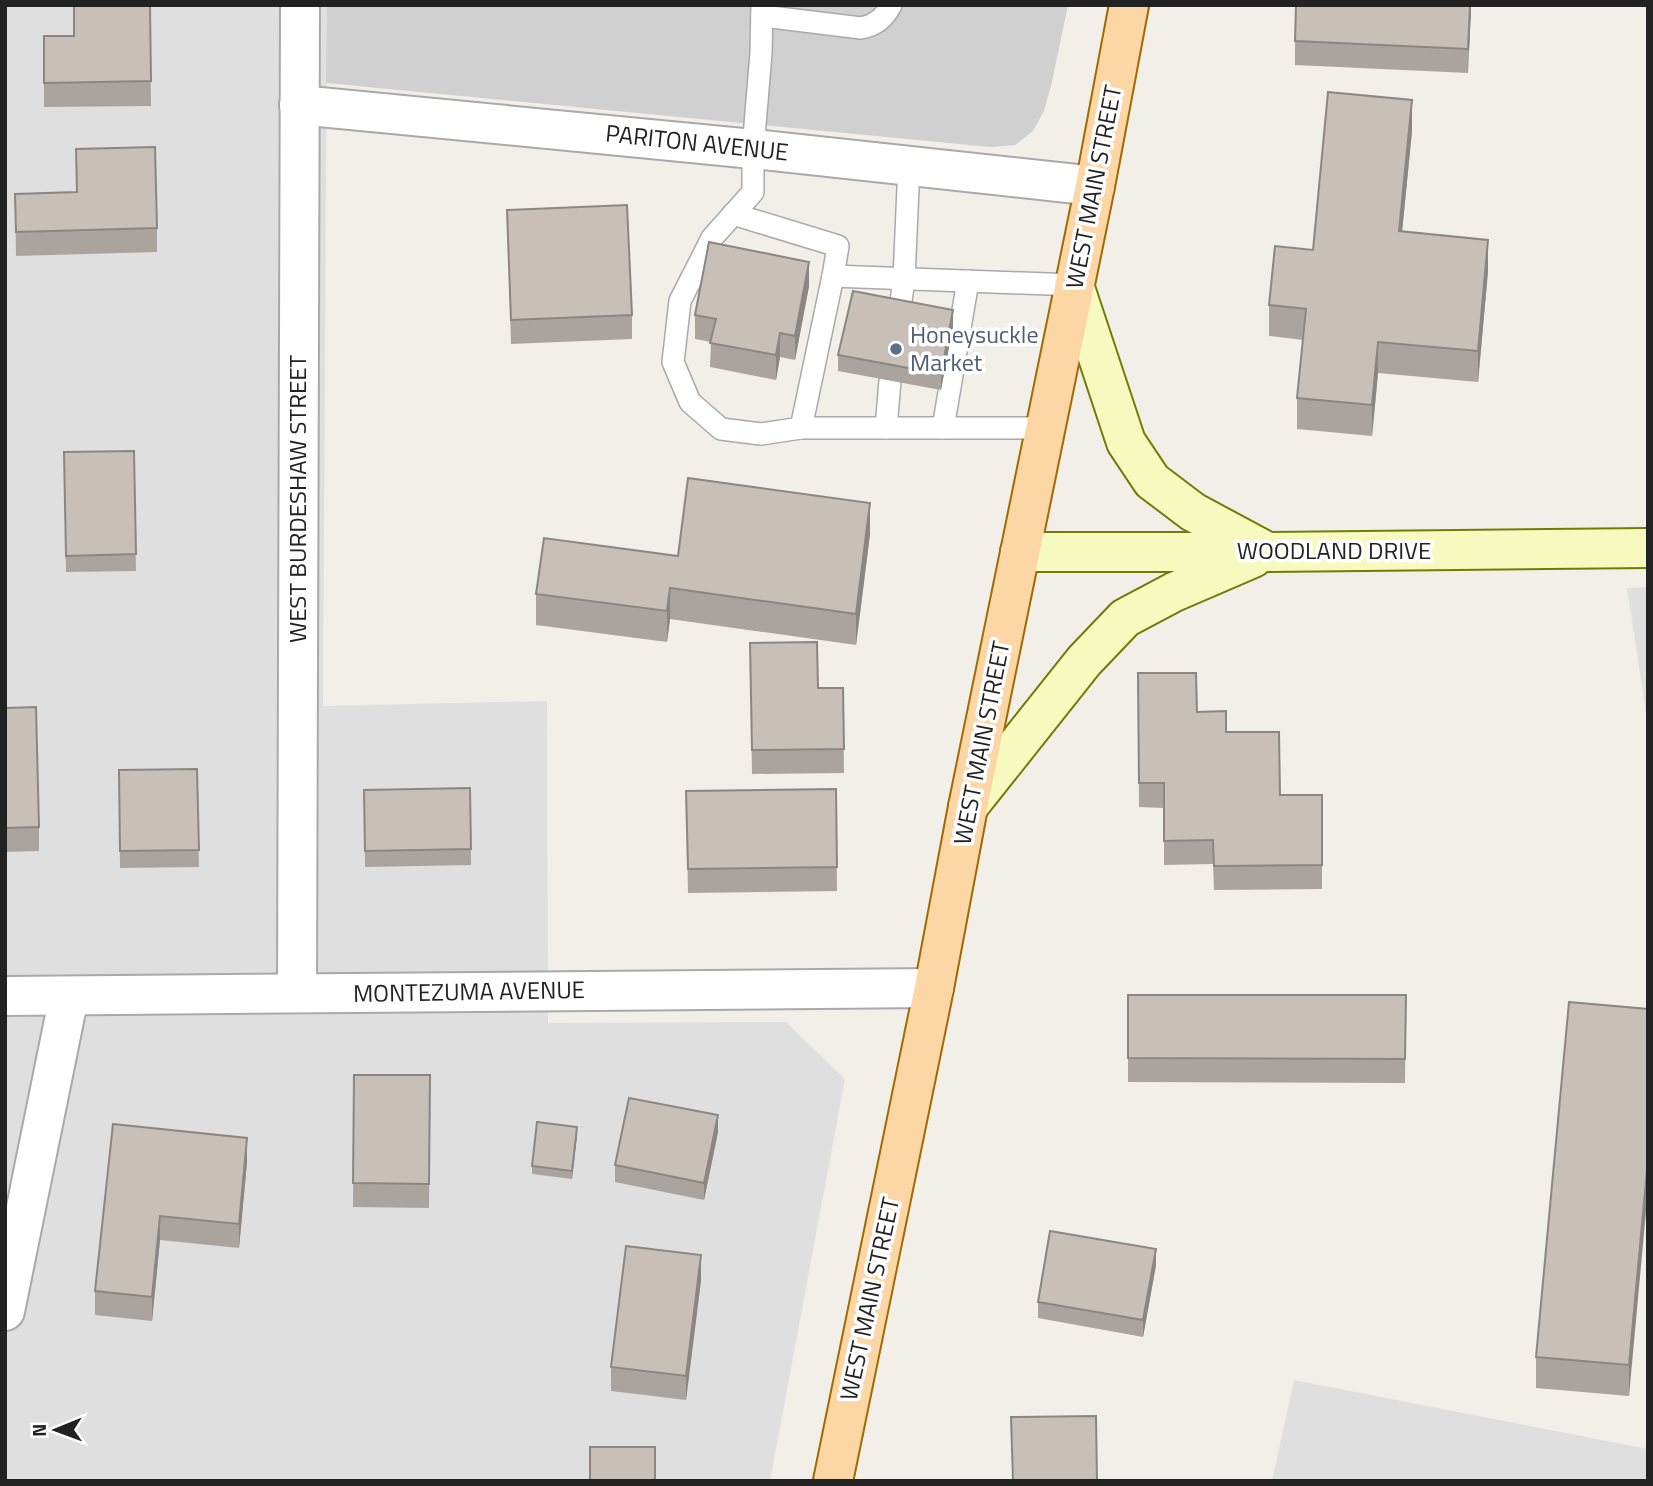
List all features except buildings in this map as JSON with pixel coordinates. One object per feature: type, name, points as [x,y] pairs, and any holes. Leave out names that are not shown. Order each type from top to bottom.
[{"type":"main road","name":"WEST MAIN STREET","points":[[833,1481],[1095,186],[1129,5]]},
{"type":"main road","points":[[1074,285],[1126,442],[1152,481],[1193,512],[1267,552]]},
{"type":"main road","name":"WOODLAND DRIVE","points":[[1020,552],[1648,548]]},
{"type":"main road","points":[[968,807],[1084,662],[1125,618],[1174,592],[1267,552]]},
{"type":"street","name":"WEST BURDESHAW STREET","points":[[297,993],[300,5]]},
{"type":"street","name":"PARITON AVENUE","points":[[299,105],[753,149],[1095,186]]},
{"type":"street","name":"MONTEZUMA AVENUE","points":[[5,996],[934,988]]},
{"type":"street","points":[[5,1311],[69,996]]},
{"type":"lane","points":[[891,5],[886,15],[873,25],[861,28],[762,10],[753,149],[753,192],[712,238],[680,301],[673,362],[690,402],[721,429],[761,434],[802,428],[1045,428]]},
{"type":"lane","points":[[899,316],[904,279],[909,166]]},
{"type":"lane","points":[[733,214],[838,246],[802,428]]},
{"type":"lane","points":[[833,276],[1074,285]]},
{"type":"lane","points":[[943,428],[968,281]]},
{"type":"lane","points":[[886,428],[890,381]]},
{"type":"shaded area","points":[[5,5],[327,5],[323,706],[547,701],[548,1023],[786,1022],[845,1079],[770,1481],[5,1481]]},
{"type":"shaded area","points":[[327,5],[1068,5],[1044,111],[1033,131],[1015,145],[990,147],[326,83]]},
{"type":"shaded area","points":[[1648,587],[1648,726],[1627,588]]},
{"type":"shaded area","points":[[1294,1380],[1648,1449],[1648,1481],[1272,1481]]},
{"type":"place","name":"Honeysuckle Market","points":[[896,349]]}]
